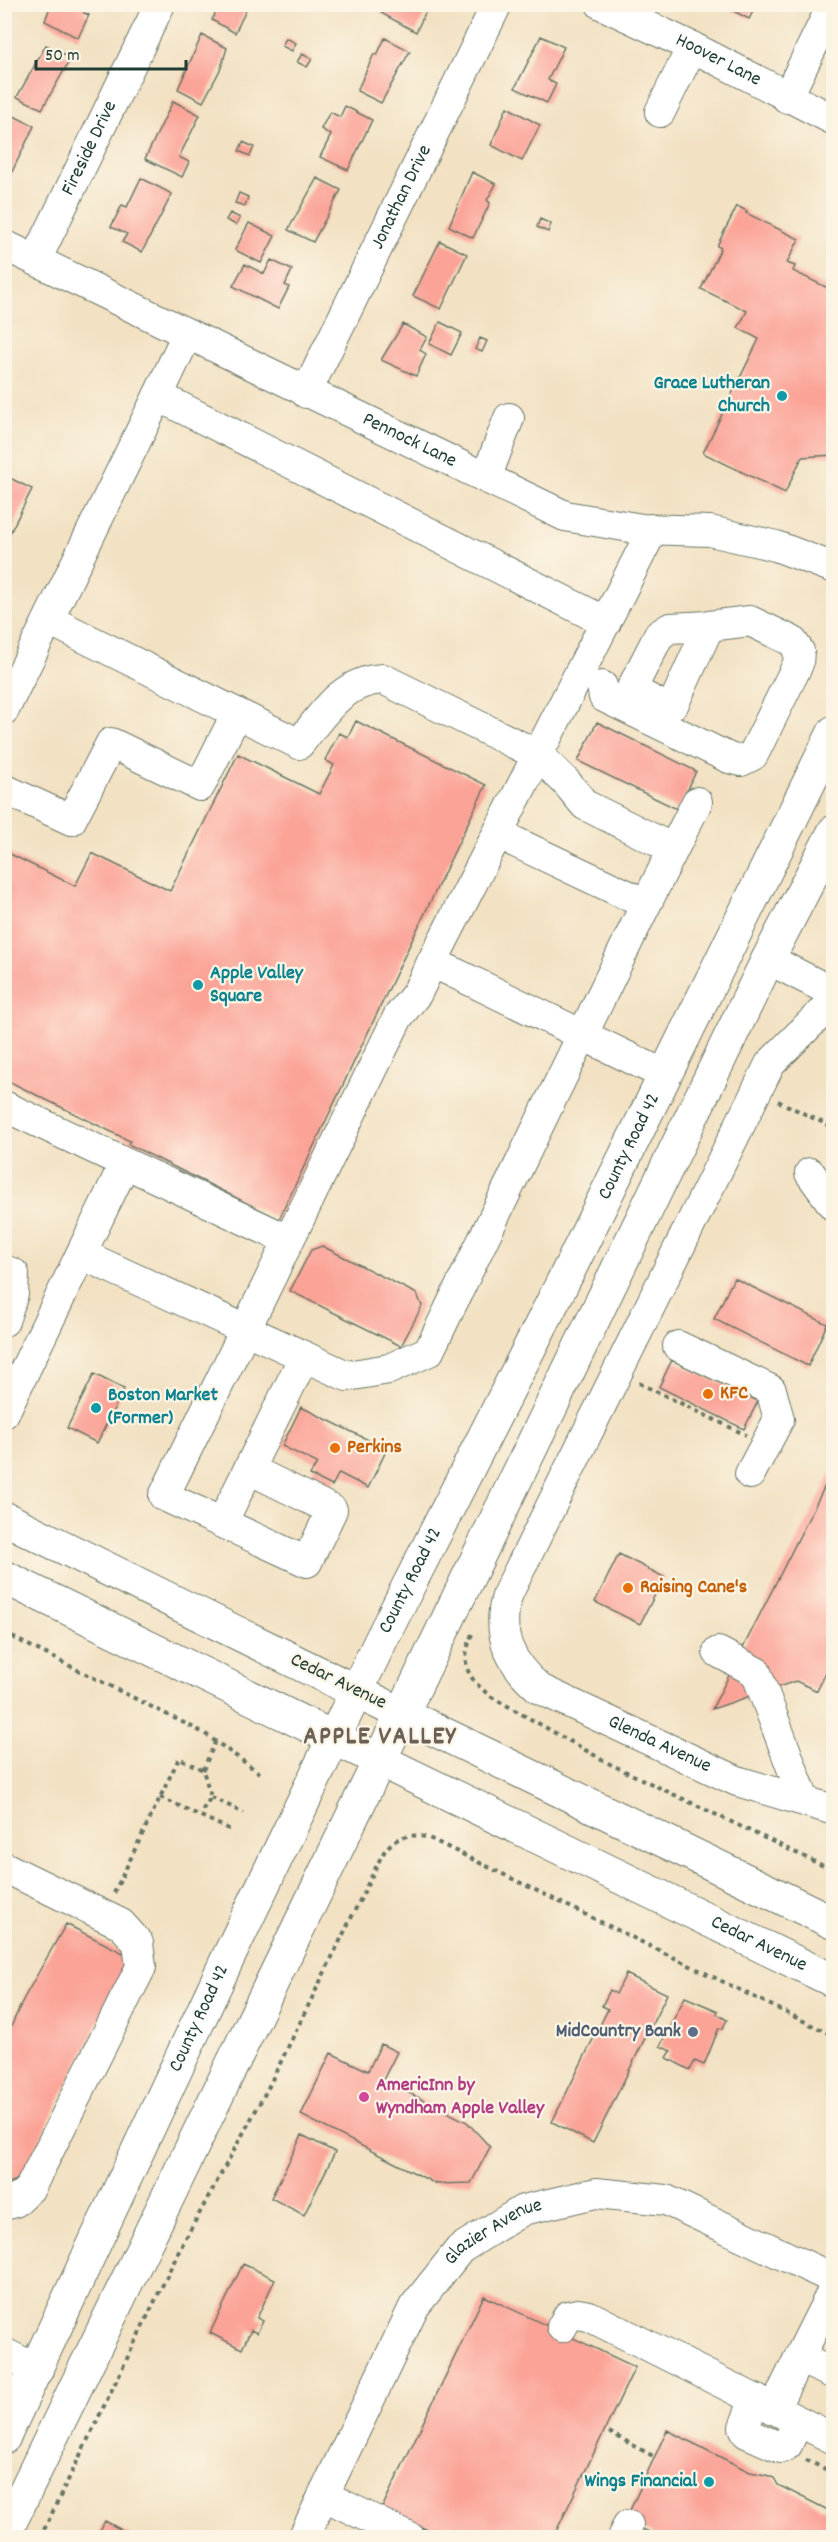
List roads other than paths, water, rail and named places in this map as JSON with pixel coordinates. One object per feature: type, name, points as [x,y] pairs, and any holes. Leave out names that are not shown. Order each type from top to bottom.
[{"type":"main road","name":"County Road 42","points":[[4,2437],[38,2370],[161,2099],[334,1738],[456,1490],[569,1270],[663,1074],[834,732]]},
{"type":"main road","points":[[4,2535],[768,959],[834,832]]},
{"type":"main road","name":"Cedar Avenue","points":[[4,1518],[834,1923]]},
{"type":"main road","name":"Cedar Avenue","points":[[4,1577],[334,1738],[378,1762],[834,1981]]},
{"type":"street","name":"Fireside Drive","points":[[36,260],[160,4]]},
{"type":"street","name":"Jonathan Drive","points":[[306,393],[497,4]]},
{"type":"street","name":"Hoover Lane","points":[[601,4],[692,47],[787,98],[834,120]]},
{"type":"street","points":[[787,98],[833,4]]},
{"type":"street","points":[[660,112],[692,47]]},
{"type":"street","name":"Pennock Lane","points":[[4,245],[306,393],[565,516],[653,529],[710,531],[776,546],[834,568]]},
{"type":"street","points":[[4,710],[188,334]]},
{"type":"street","points":[[158,396],[606,622]]},
{"type":"street","points":[[486,478],[509,417]]},
{"type":"street","points":[[249,1469],[332,1510],[307,1562],[164,1496],[398,1017],[417,993],[538,756],[604,683],[670,628],[750,621],[792,641],[799,651],[798,664],[753,755],[741,761],[687,738],[604,697],[604,683],[606,622],[653,529]]},
{"type":"street","points":[[49,620],[236,715],[299,744],[342,692],[371,680],[383,680],[538,756],[566,782],[585,805],[674,849]]},
{"type":"street","points":[[604,683],[664,707],[674,703],[709,626]]},
{"type":"street","points":[[4,789],[71,820],[111,743],[200,786],[236,715]]},
{"type":"street","points":[[81,1254],[347,1376],[389,1369],[429,1352],[581,1034],[697,802]]},
{"type":"street","points":[[498,834],[646,904]]},
{"type":"street","points":[[768,959],[834,993]]},
{"type":"street","points":[[432,962],[663,1074]]},
{"type":"street","name":"Glenda Avenue","points":[[834,1000],[770,1064],[764,1075],[508,1593],[502,1619],[507,1648],[516,1666],[540,1689],[737,1781],[834,1810]]},
{"type":"street","points":[[4,1106],[124,1165],[288,1240]]},
{"type":"street","points":[[4,1413],[124,1165]]},
{"type":"street","points":[[810,1173],[834,1206]]},
{"type":"street","points":[[4,1321],[13,1294],[9,1272]]},
{"type":"street","points":[[678,1346],[771,1390],[779,1419],[750,1474]]},
{"type":"street","points":[[222,1523],[304,1357]]},
{"type":"street","points":[[718,1652],[756,1672],[804,1800]]},
{"type":"street","points":[[4,1867],[121,1924],[138,1943],[141,1967],[30,2188],[15,2202],[4,2205]]},
{"type":"street","name":"Glazier Avenue","points":[[303,2538],[414,2307],[460,2249],[523,2210],[596,2193],[666,2200],[834,2279]]},
{"type":"street","points":[[776,2410],[834,2288]]},
{"type":"street","points":[[562,2327],[568,2316],[589,2316],[834,2439]]},
{"type":"street","points":[[4,2353],[38,2370]]},
{"type":"street","points":[[799,2358],[834,2374]]},
{"type":"street","points":[[323,2495],[410,2538]]},
{"type":"place","name":"Grace Lutheran Church","points":[[782,396]]},
{"type":"place","name":"Apple Valley Square","points":[[198,985]]},
{"type":"place","name":"KFC","points":[[708,1394]]},
{"type":"place","name":"Boston Market (Former)","points":[[96,1408]]},
{"type":"place","name":"Perkins","points":[[335,1448]]},
{"type":"place","name":"Raising Cane's","points":[[628,1588]]},
{"type":"place","name":"MidCountry Bank","points":[[693,2032]]},
{"type":"place","name":"AmericInn by Wyndham Apple Valley","points":[[364,2097]]},
{"type":"place","name":"Wings Financial","points":[[709,2482]]},
{"type":"district","name":"APPLE VALLEY","points":[[380,1737]]}]
